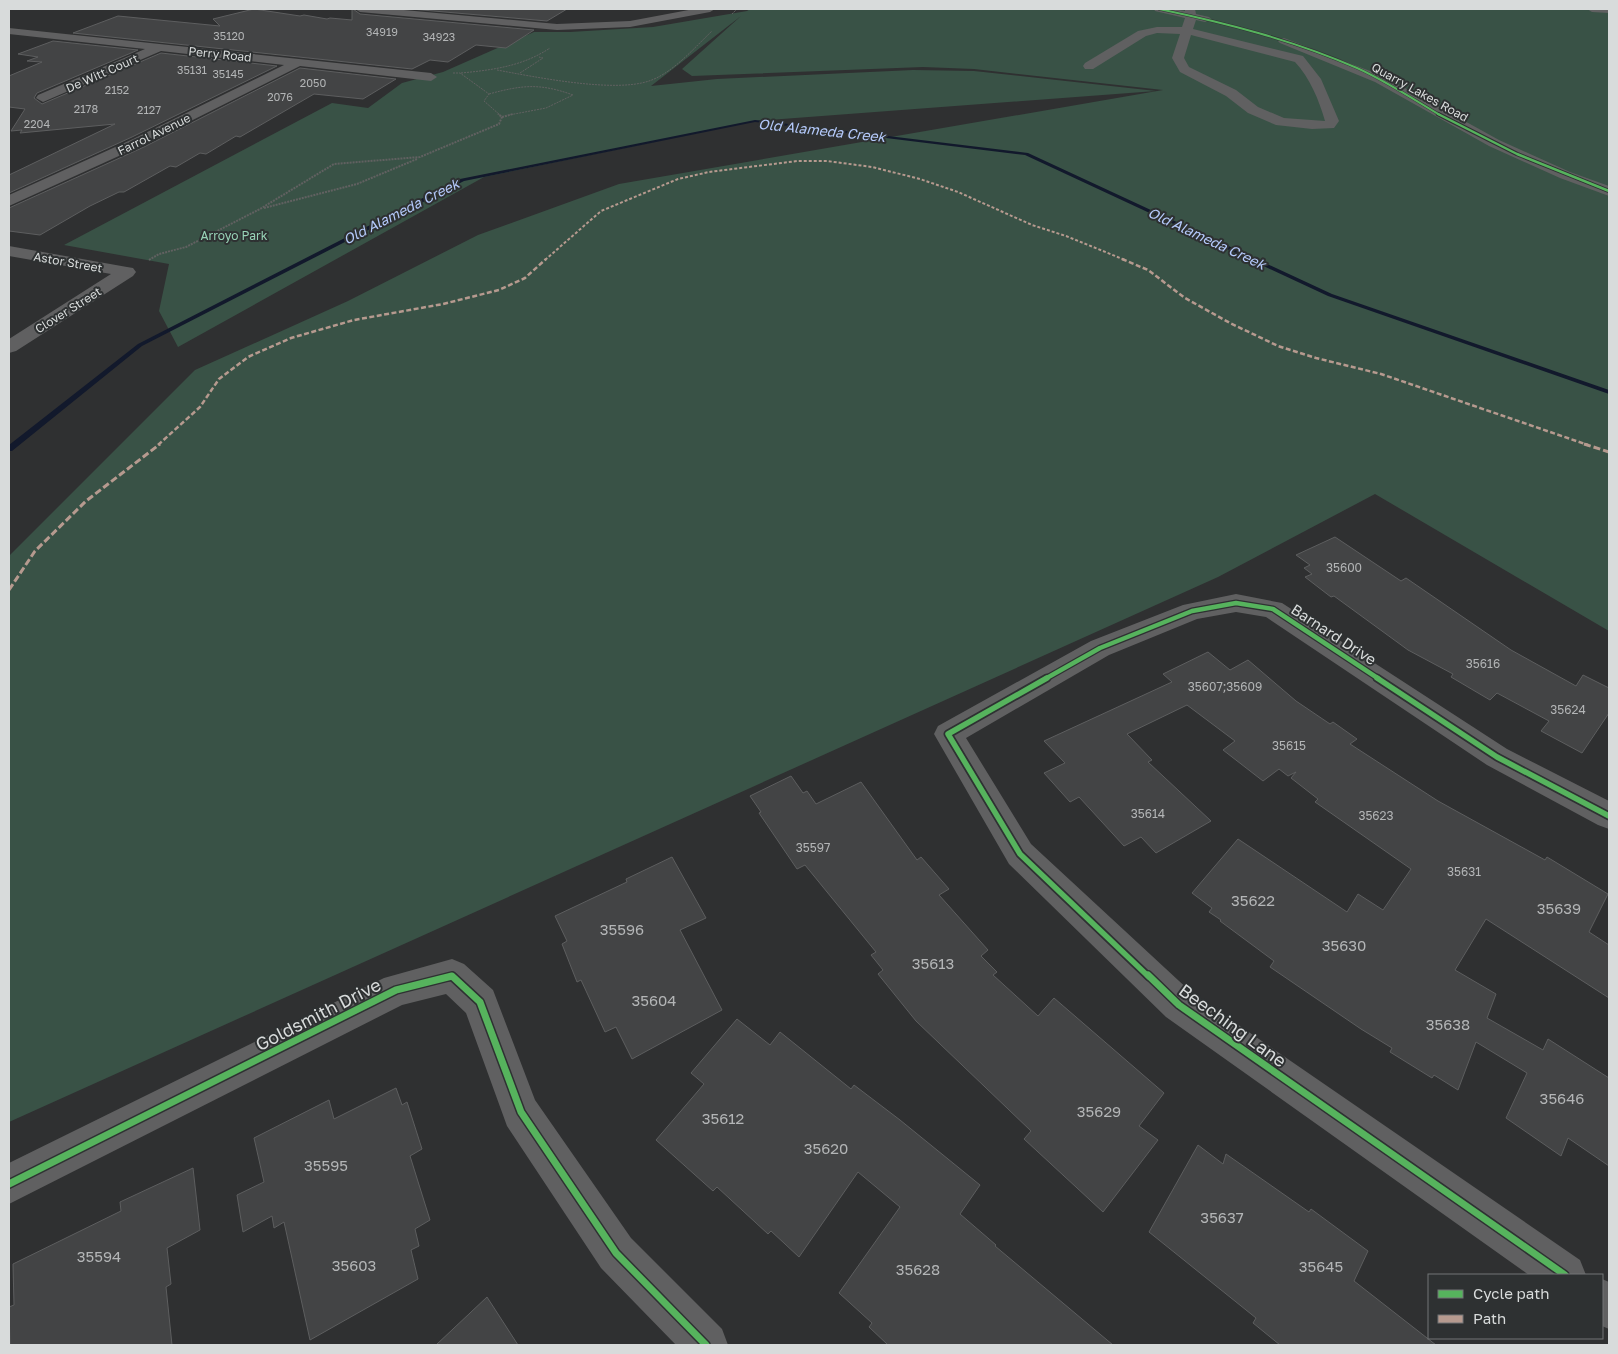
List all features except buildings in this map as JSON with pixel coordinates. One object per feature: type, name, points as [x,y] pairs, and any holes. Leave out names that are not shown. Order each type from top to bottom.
[{"type":"street","points":[[360,9],[532,26],[574,27],[630,24],[710,9]]},
{"type":"street","points":[[473,20],[492,9]]},
{"type":"street","points":[[668,9],[683,15]]},
{"type":"street","name":"Quarry Lakes Road","points":[[1159,9],[1191,12],[1282,40],[1340,62],[1400,91],[1494,144],[1565,175],[1609,191]]},
{"type":"street","points":[[1592,9],[1609,10]]},
{"type":"street","points":[[1089,66],[1142,33],[1158,30],[1186,31],[1292,56],[1303,63],[1317,86],[1332,121],[1329,125],[1282,122],[1253,110],[1231,93],[1184,68],[1178,58],[1186,31],[1191,12]]},
{"type":"street","name":"Perry Road","points":[[9,31],[432,76]]},
{"type":"street","points":[[9,40],[28,33]]},
{"type":"street","name":"De Witt Court","points":[[43,98],[160,47]]},
{"type":"street","name":"Farrol Avenue","points":[[13,196],[138,142],[297,63]]},
{"type":"street","name":"Astor Street","points":[[9,251],[127,272]]},
{"type":"street","name":"Clover Street","points":[[9,347],[127,272]]},
{"type":"street","name":"Barnard Drive","points":[[948,734],[1100,648],[1192,611],[1236,603],[1273,609],[1497,757],[1609,816]]},
{"type":"street","name":"Beeching Lane","points":[[948,734],[1020,854],[1179,1006],[1564,1274]]},
{"type":"street","name":"Goldsmith Drive","points":[[9,1184],[396,990],[452,976],[480,1002],[521,1112],[616,1252],[706,1345]]},
{"type":"path","points":[[731,15],[738,9]]},
{"type":"path","points":[[452,73],[497,70],[538,56],[574,27]]},
{"type":"path","points":[[497,70],[561,79],[622,85],[637,84],[651,81],[662,74],[717,27]]},
{"type":"path","points":[[520,74],[543,58],[538,56]]},
{"type":"path","points":[[460,73],[489,94]]},
{"type":"path","points":[[556,83],[561,79]]},
{"type":"path","points":[[535,84],[551,86],[573,95],[560,104],[543,110],[519,112],[502,117],[484,101],[489,94],[535,84]]},
{"type":"path","points":[[260,209],[357,184],[500,124],[502,117]]},
{"type":"path","points":[[127,272],[159,254],[186,247],[260,209],[334,164],[420,158]]},
{"type":"green space","name":"Arroyo Park","points":[[750,9],[1609,9],[1609,631],[1375,494],[1218,577],[9,1122],[9,556],[195,370],[348,301],[478,235],[619,184],[1163,90],[974,69],[923,67],[692,76],[682,69],[741,16],[651,86],[717,79],[913,70],[974,71],[1156,91],[755,121],[484,177],[178,347],[159,311],[169,264],[64,245],[332,103],[368,108],[402,83],[443,72],[534,32],[570,32],[653,27]]},
{"type":"waterway","name":"Old Alameda Creek","points":[[9,449],[140,345],[462,180],[755,121],[1026,154],[1330,295],[1609,392]]},
{"type":"marked path","points":[[9,590],[35,551],[86,501],[168,437],[200,407],[219,379],[248,357],[291,338],[354,320],[443,304],[499,290],[525,278],[601,211],[678,179],[709,172],[797,161],[827,161],[872,167],[920,179],[958,192],[1032,225],[1066,236],[1148,270],[1185,298],[1230,323],[1278,346],[1316,358],[1381,374],[1609,452]]},
{"type":"cycle path","points":[[1159,9],[1260,33],[1334,59],[1398,90],[1463,128],[1499,146],[1609,191]]},
{"type":"cycle path","points":[[1564,1274],[1179,1005],[1020,854],[948,734],[1100,648],[1192,611],[1236,603],[1273,609],[1497,757],[1609,816]]},
{"type":"cycle path","points":[[9,1184],[396,990],[452,976],[480,1002],[521,1112],[616,1253],[706,1345]]}]
